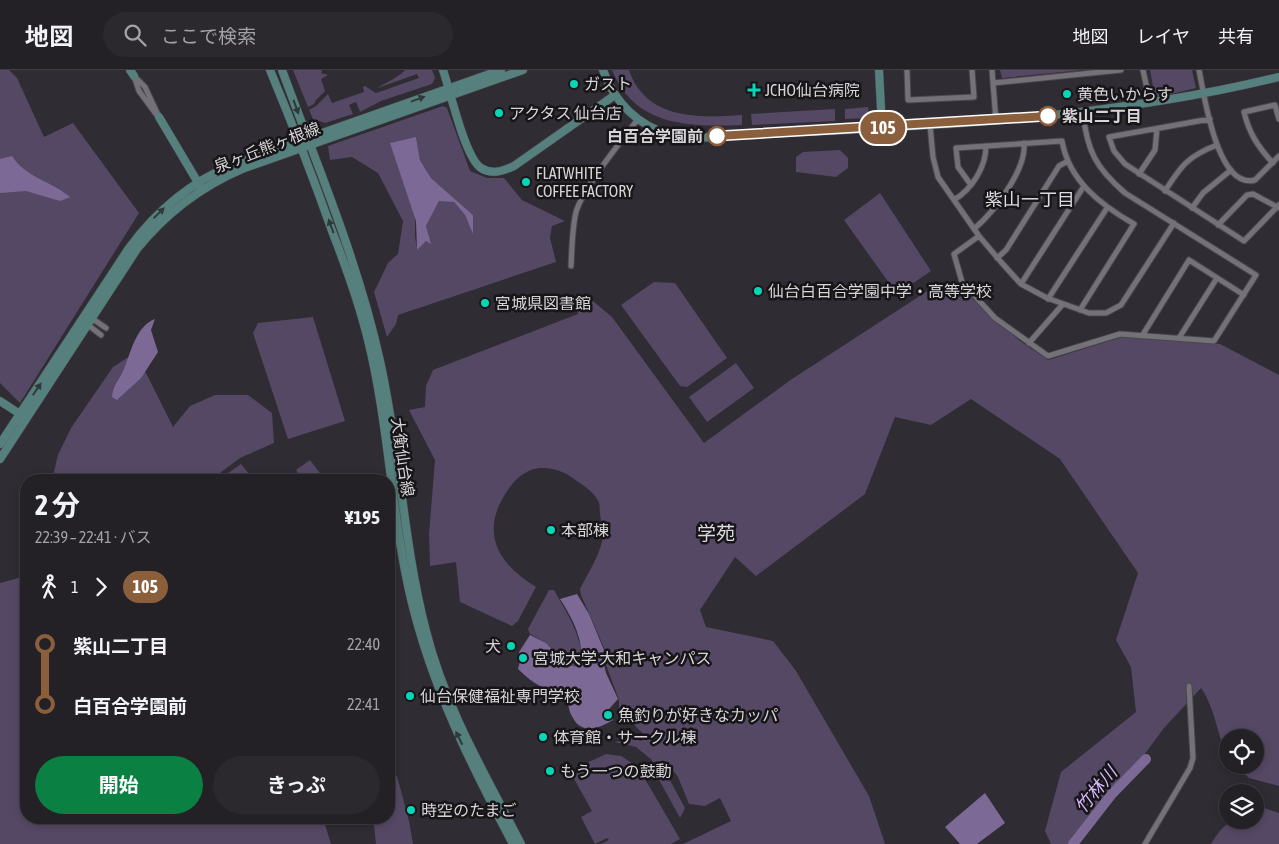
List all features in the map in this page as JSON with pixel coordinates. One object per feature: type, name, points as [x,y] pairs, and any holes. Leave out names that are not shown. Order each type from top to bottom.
[{"type":"main road","name":"大衡仙台線","points":[[270,70],[304,143],[362,294],[385,407],[412,567],[428,638],[450,701],[484,773],[521,844]]},
{"type":"main road","name":"大衡仙台線","points":[[282,70],[304,143]]},
{"type":"main road","points":[[443,70],[467,150],[480,168],[489,172],[502,171],[514,166],[615,95]]},
{"type":"main road","name":"泉ヶ丘熊ヶ根線","points":[[450,92],[501,70]]},
{"type":"main road","name":"泉ヶ丘熊ヶ根線","points":[[0,444],[23,416],[88,319],[148,235],[200,186],[304,143],[450,92],[523,70]]},
{"type":"main road","points":[[602,70],[615,95],[638,119],[658,130],[686,137],[882,128],[996,121],[1083,113],[1150,104],[1279,77]]},
{"type":"main road","points":[[879,70],[882,128]]},
{"type":"main road","points":[[158,117],[200,186]]},
{"type":"main road","points":[[0,401],[23,416]]},
{"type":"main road","name":"大衡仙台線","points":[[385,407],[393,474]]},
{"type":"main road","name":"泉ヶ丘熊ヶ根線","points":[[0,459],[23,416]]},
{"type":"main road","name":"大衡仙台線","points":[[395,489],[404,562],[426,655],[456,732],[514,844]]},
{"type":"street","points":[[907,70],[908,100],[974,97],[972,70]]},
{"type":"street","points":[[992,70],[996,121]]},
{"type":"street","points":[[993,83],[1121,70]]},
{"type":"street","points":[[1144,70],[1150,104]]},
{"type":"street","points":[[1199,70],[1217,146],[1231,170],[1244,180],[1250,182],[1255,180],[1279,156]]},
{"type":"street","points":[[132,73],[145,87],[158,117]]},
{"type":"street","points":[[1272,163],[1255,142],[1247,126],[1244,112],[1275,105],[1279,119]]},
{"type":"street","points":[[979,236],[954,254],[962,282],[995,318],[1048,356],[1120,334],[1214,341],[1256,275],[1125,193],[1107,178],[1091,155],[1083,113]]},
{"type":"street","points":[[571,266],[576,214],[579,205],[605,163],[638,119]]},
{"type":"street","points":[[1210,119],[1109,137],[1114,150],[1125,164],[1165,191],[1218,225],[1244,241],[1278,207],[1253,194],[1247,195],[1218,225]]},
{"type":"street","points":[[930,125],[933,156],[938,177],[979,236],[997,258],[1021,284],[1048,299],[1089,313],[1106,313],[1121,305],[1174,223]]},
{"type":"street","points":[[1139,174],[1155,150],[1157,129]]},
{"type":"street","points":[[971,186],[958,167],[956,148],[1062,141],[1068,161],[1084,186],[1107,208],[1134,224],[1080,310]]},
{"type":"street","points":[[974,229],[988,218],[1021,165],[1025,152],[1024,143]]},
{"type":"street","points":[[954,200],[963,195],[971,186],[986,158],[986,146]]},
{"type":"street","points":[[1165,191],[1180,167],[1189,159],[1199,152],[1217,146]]},
{"type":"street","points":[[997,258],[1006,250],[1059,166],[1068,161]]},
{"type":"street","points":[[1192,208],[1203,193],[1231,170]]},
{"type":"street","points":[[1021,284],[1084,186]]},
{"type":"street","points":[[1048,299],[1107,208]]},
{"type":"street","points":[[1142,336],[1189,260],[1244,295]]},
{"type":"street","points":[[1179,338],[1217,278]]},
{"type":"street","points":[[1029,342],[1063,304]]},
{"type":"street","points":[[88,319],[106,328]]},
{"type":"street","points":[[88,319],[101,335]]},
{"type":"street","points":[[1145,844],[1190,768],[1193,758],[1189,686]]},
{"type":"shaded area","points":[[0,70],[9,70],[17,78],[44,137],[73,123],[139,213],[20,403],[0,383]]},
{"type":"shaded area","points":[[293,70],[322,70],[321,73],[328,75],[321,79],[325,91],[314,104],[308,107]]},
{"type":"shaded area","points":[[405,70],[432,70],[435,78],[432,84],[381,101],[360,112],[356,102],[349,105],[353,114],[325,123],[313,119],[309,110],[328,94],[332,103],[364,92],[363,87],[365,86],[376,93],[419,78],[417,74],[378,88]]},
{"type":"shaded area","points":[[612,70],[629,70],[637,86],[648,99],[661,107],[691,115],[742,115],[742,125],[684,124],[666,120],[650,113],[635,103],[622,89]]},
{"type":"shaded area","points":[[1000,70],[1083,70],[1002,78]]},
{"type":"shaded area","points":[[1150,70],[1192,70],[1196,88],[1155,98]]},
{"type":"shaded area","points":[[443,106],[447,108],[470,171],[487,178],[504,178],[522,200],[565,221],[552,226],[550,238],[556,262],[398,315],[396,324],[387,337],[374,292],[388,263],[398,254],[403,221],[378,173],[352,157],[330,160],[328,146]],"holes":[[[416,137],[420,160],[431,178],[473,215],[473,233],[465,215],[453,201],[439,201],[426,226],[430,243],[426,241],[417,249],[415,236]]]},
{"type":"shaded area","points":[[868,107],[869,118],[845,119],[845,109]]},
{"type":"shaded area","points":[[835,109],[835,121],[752,125],[751,114]]},
{"type":"shaded area","points":[[416,137],[420,160],[431,178],[473,215],[473,234],[465,215],[454,202],[439,201],[426,226],[431,244],[426,241],[417,250],[416,221],[390,143]]},
{"type":"shaded area","points":[[840,150],[848,158],[848,168],[836,177],[796,172],[796,157],[803,152]]},
{"type":"shaded area","points":[[12,156],[17,163],[31,174],[70,197],[60,201],[26,191],[0,193],[0,159]]},
{"type":"shaded area","points":[[880,193],[931,271],[897,294],[844,220]]},
{"type":"shaded area","points":[[654,282],[675,283],[727,358],[687,387],[680,386],[621,305]]},
{"type":"shaded area","points":[[932,288],[968,295],[1020,341],[1048,360],[1122,337],[1220,344],[1279,375],[1279,786],[1249,778],[1244,774],[1264,774],[1264,729],[1219,729],[1219,732],[1210,704],[1201,688],[1164,728],[1078,844],[1051,844],[1045,831],[1061,772],[1136,712],[1131,667],[1116,640],[1138,573],[1060,459],[971,399],[931,425],[895,417],[865,494],[756,576],[735,557],[700,610],[706,627],[773,641],[796,671],[869,796],[885,844],[683,844],[731,821],[720,798],[705,806],[689,804],[678,777],[671,768],[666,773],[685,808],[680,818],[651,765],[652,760],[636,747],[615,742],[634,738],[641,741],[646,737],[619,709],[619,700],[605,662],[605,650],[581,595],[580,589],[595,560],[603,537],[603,527],[597,499],[587,488],[559,471],[542,468],[531,470],[522,475],[509,488],[497,511],[494,537],[504,560],[513,570],[536,587],[518,621],[512,626],[460,602],[456,562],[430,566],[429,534],[435,460],[409,410],[425,407],[426,386],[433,370],[578,314],[575,301],[587,296],[612,317],[704,443],[792,379]]},
{"type":"shaded area","points":[[313,317],[345,421],[288,439],[253,333],[258,323]]},
{"type":"shaded area","points":[[155,319],[151,330],[158,352],[141,378],[117,400],[112,397],[114,389],[135,340],[143,327]]},
{"type":"shaded area","points":[[130,356],[139,359],[173,427],[190,406],[215,395],[248,395],[272,413],[274,443],[240,458],[219,474],[53,474],[58,455],[71,428],[113,367]]},
{"type":"shaded area","points":[[736,363],[754,388],[707,422],[689,397]]},
{"type":"shaded area","points":[[310,460],[320,474],[299,474],[296,470]]},
{"type":"shaded area","points":[[241,464],[249,474],[227,474]]},
{"type":"shaded area","points":[[20,578],[20,824],[325,824],[331,844],[0,844],[0,583]]},
{"type":"shaded area","points":[[549,590],[554,590],[579,640],[581,651],[580,660],[576,668],[567,665],[546,643],[530,634],[528,629]]},
{"type":"shaded area","points":[[577,594],[589,614],[604,650],[602,656],[606,673],[618,699],[609,709],[613,720],[592,728],[581,727],[571,715],[565,695],[569,690],[553,690],[541,686],[530,680],[518,669],[521,657],[519,652],[530,635],[546,643],[567,665],[578,667],[581,658],[580,640],[573,622],[560,599]]},
{"type":"shaded area","points":[[606,754],[621,756],[638,767],[680,839],[671,844],[601,844],[609,840],[607,838],[595,844],[581,817],[592,811],[573,777],[589,762]]},
{"type":"shaded area","points":[[395,776],[397,776],[409,821],[413,844],[376,844],[374,824],[395,824]]},
{"type":"shaded area","points":[[985,793],[1005,823],[977,844],[960,844],[945,827]]},
{"type":"shaded area","points":[[1264,808],[1279,813],[1279,844],[1211,844],[1222,829],[1264,829]]},
{"type":"waterway","name":"竹林川","points":[[1073,844],[1112,794],[1146,759]]},
{"type":"bus line","name":"105","points":[[717,136],[882,128],[1048,116]]},
{"type":"place","name":"ガスト","points":[[574,84]]},
{"type":"place","name":"JCHO仙台病院","points":[[754,90]]},
{"type":"place","name":"黄色いからす","points":[[1067,94]]},
{"type":"place","name":"アクタス 仙台店","points":[[499,113]]},
{"type":"place","name":"紫山二丁目","points":[[1048,116]]},
{"type":"place","name":"白百合学園前","points":[[717,136]]},
{"type":"place","name":"FLATWHITE COFFEE FACTORY","points":[[526,182]]},
{"type":"place","name":"仙台白百合学園中学・高等学校","points":[[758,291]]},
{"type":"place","name":"宮城県図書館","points":[[485,303]]},
{"type":"place","name":"本部棟","points":[[551,530]]},
{"type":"place","name":"犬","points":[[511,646]]},
{"type":"place","name":"宮城大学 大和キャンパス","points":[[523,658]]},
{"type":"place","name":"仙台保健福祉専門学校","points":[[410,696]]},
{"type":"place","name":"魚釣りが好きなカッパ","points":[[608,715]]},
{"type":"place","name":"体育館・サークル棟","points":[[543,737]]},
{"type":"place","name":"もう一つの鼓動","points":[[550,771]]},
{"type":"place","name":"時空のたまご","points":[[411,810]]},
{"type":"district","name":"紫山一丁目","points":[[1030,200]]},
{"type":"district","name":"学苑","points":[[716,533]]}]
